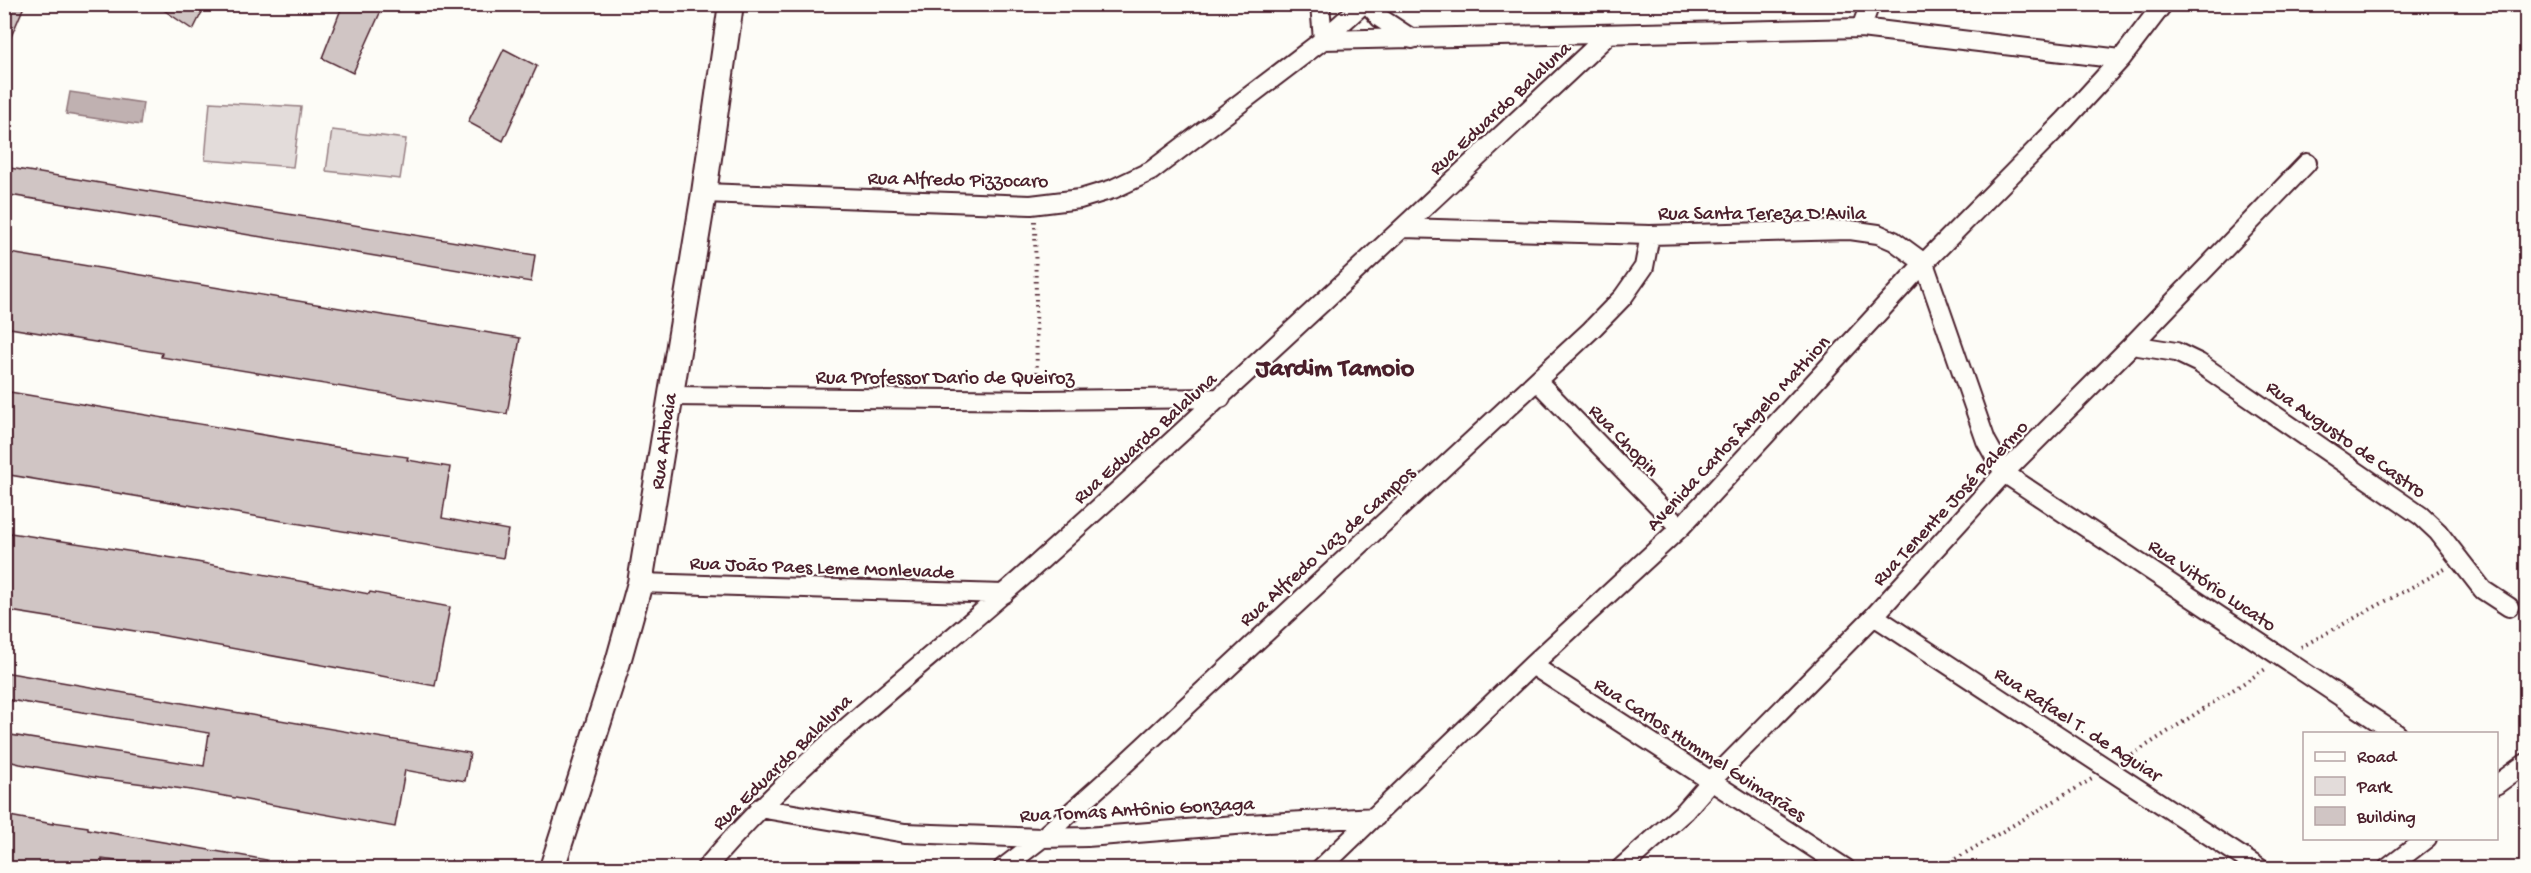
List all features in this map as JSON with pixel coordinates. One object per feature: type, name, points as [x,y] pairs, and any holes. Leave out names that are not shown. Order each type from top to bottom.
[{"type":"main road","name":"Rua Atibaia","points":[[552,868],[618,662],[640,583],[704,193],[730,4]]},
{"type":"street","points":[[1320,4],[1323,40],[1861,28],[2121,59]]},
{"type":"street","name":"Rua Alfredo Pizzocaro","points":[[704,193],[1031,206],[1080,199],[1113,189],[1151,171],[1323,40],[1366,4]]},
{"type":"street","points":[[1366,4],[1380,18],[1412,39]]},
{"type":"street","points":[[1861,28],[1870,4]]},
{"type":"street","name":"Avenida Carlos Ângelo Mathion","points":[[1321,868],[1532,665],[1680,528],[1924,263],[2065,120],[2121,59],[2163,4]]},
{"type":"street","name":"Rua Eduardo Balaluna","points":[[706,868],[759,808],[846,726],[1004,594],[1221,398],[1608,35]]},
{"type":"street","name":"Rua Tenente José Palermo","points":[[1621,868],[1685,811],[1712,780],[1874,616],[2004,473],[2132,345],[2307,163]]},
{"type":"street","name":"Rua Santa Tereza D'Avila","points":[[1403,228],[1650,235],[1850,230],[1878,234],[1894,241],[1924,263]]},
{"type":"street","name":"Rua Alfredo Vaz de Campos","points":[[1003,868],[1042,838],[1537,381],[1623,297],[1644,267],[1650,235]]},
{"type":"street","points":[[1924,263],[1986,441],[2004,473]]},
{"type":"street","name":"Rua Augusto de Castro","points":[[2132,345],[2176,352],[2199,363],[2421,516],[2438,532],[2483,590],[2509,607]]},
{"type":"street","name":"Rua Chopin","points":[[1537,381],[1680,528]]},
{"type":"street","name":"Rua Professor Dario de Queiroz","points":[[669,396],[1037,400],[1221,398]]},
{"type":"street","name":"Rua Vitório Lucato","points":[[2004,473],[2394,732]]},
{"type":"street","name":"Rua João Paes Leme Monlevade","points":[[640,583],[1004,594]]},
{"type":"street","name":"Rua Rafael T. de Aguiar","points":[[1874,616],[2259,868]]},
{"type":"street","name":"Rua Carlos Hummel Guimarães","points":[[1532,665],[1845,868]]},
{"type":"street","points":[[2498,784],[2526,763]]},
{"type":"street","name":"Rua Tomas Antônio Gonzaga","points":[[759,808],[852,826],[905,833],[1042,838],[1087,837],[1248,824],[1376,817]]},
{"type":"street","points":[[2388,868],[2424,840]]},
{"type":"path","points":[[1036,226],[1037,400]]},
{"type":"path","points":[[1940,868],[2109,769],[2283,657],[2459,560]]},
{"type":"green space","points":[[210,102],[301,107],[293,167],[205,160]]},
{"type":"green space","points":[[332,130],[406,139],[400,179],[326,171]]},
{"type":"shaded area","points":[[70,92],[143,103],[140,125],[66,114]]},
{"type":"building","points":[[4,4],[25,4],[4,53]]},
{"type":"building","points":[[155,4],[206,4],[193,30]]},
{"type":"building","points":[[343,4],[384,4],[353,73],[322,58]]},
{"type":"building","points":[[504,49],[537,66],[503,141],[468,122]]},
{"type":"building","points":[[4,167],[535,255],[531,282],[4,194]]},
{"type":"building","points":[[4,252],[520,338],[507,414],[161,357],[162,353],[4,327]]},
{"type":"building","points":[[4,391],[329,446],[408,457],[407,460],[450,467],[442,518],[508,530],[503,558],[4,474]]},
{"type":"building","points":[[4,532],[186,560],[450,607],[435,686],[160,635],[4,610]]},
{"type":"building","points":[[4,672],[470,753],[465,781],[405,770],[395,827],[191,790],[98,778],[20,764],[4,760],[4,734],[204,766],[209,733],[4,699]]},
{"type":"building","points":[[4,815],[53,824],[53,822],[88,827],[88,829],[267,860],[266,868],[168,868],[102,859],[102,868],[4,868]]},
{"type":"district","name":"Jardim Tamoio","points":[[1335,366]]}]
